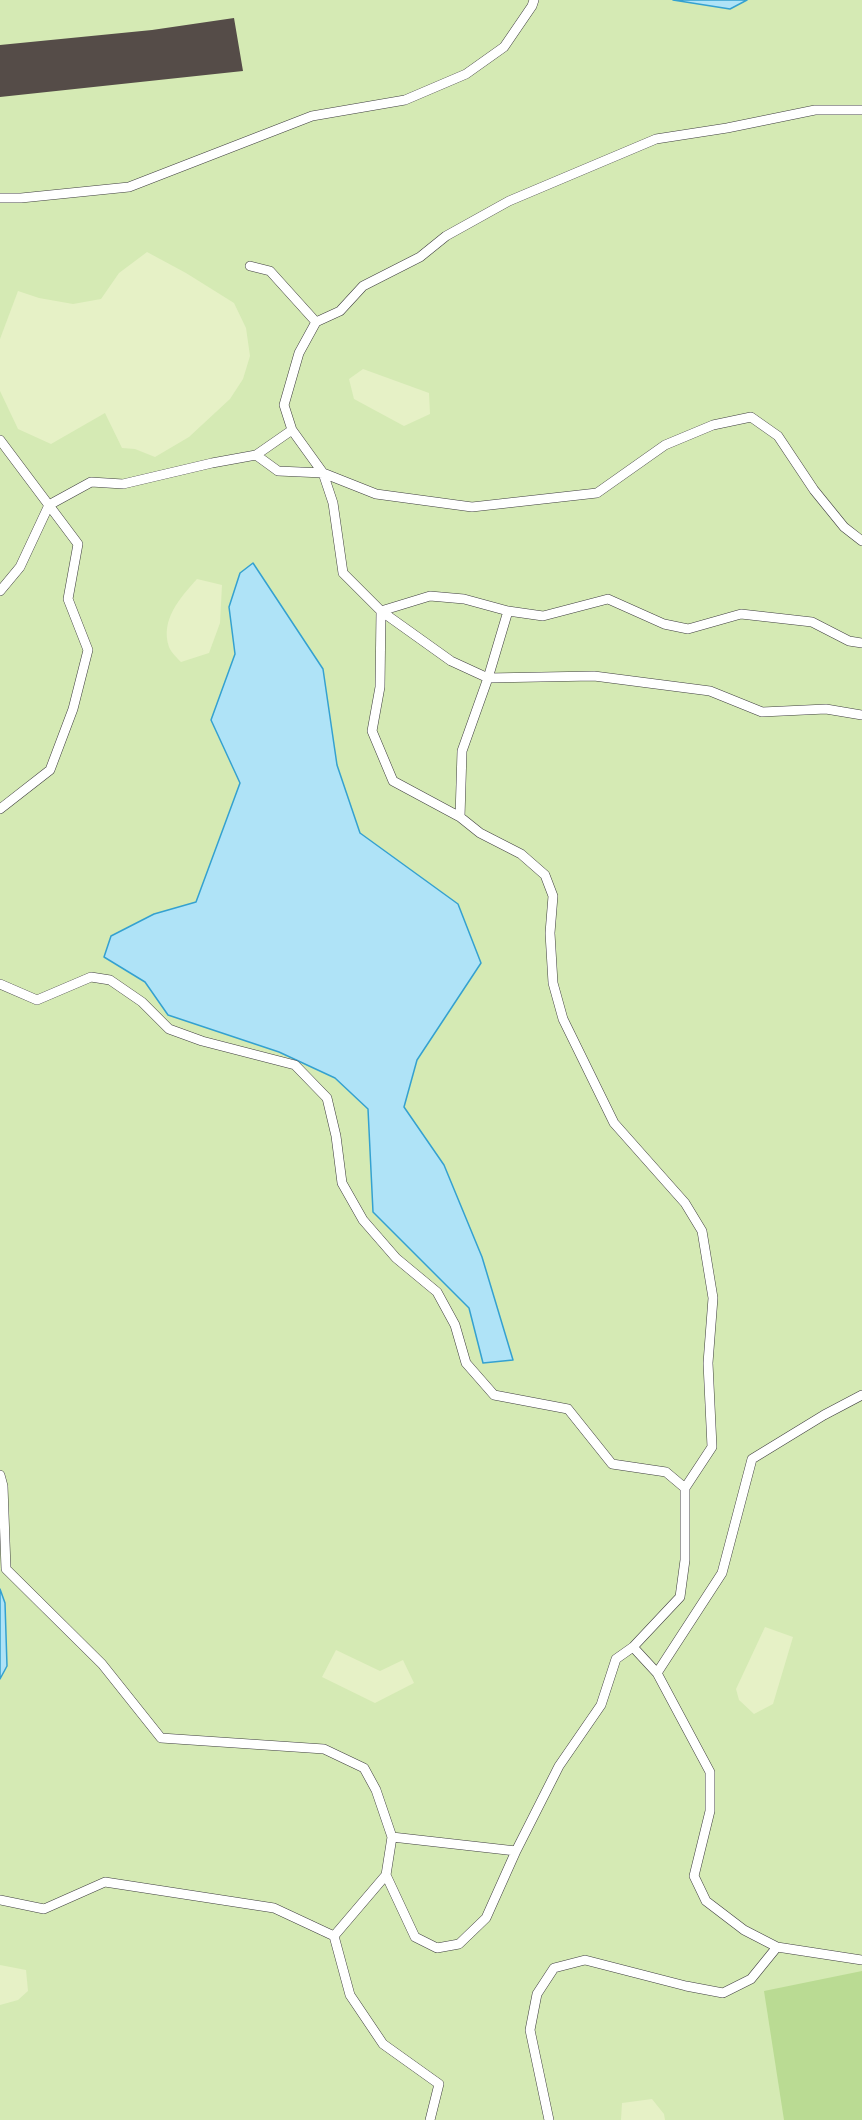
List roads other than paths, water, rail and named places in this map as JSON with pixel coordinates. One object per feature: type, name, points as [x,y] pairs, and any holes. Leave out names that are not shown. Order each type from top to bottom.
[{"type":"lane","points":[[0,198],[129,187],[312,116],[405,100],[466,74],[504,47],[534,0]]},
{"type":"lane","points":[[862,110],[815,110],[727,128],[656,139],[509,201],[446,236],[420,257],[363,286],[340,311],[316,322],[299,353],[284,405],[292,430],[323,473],[333,503],[343,573],[381,611],[451,661],[488,678],[594,676],[710,691],[762,712],[826,709],[862,715]]},
{"type":"lane","points":[[250,266],[270,271],[316,322]]},
{"type":"lane","points":[[256,455],[278,471],[323,473],[376,494],[472,507],[597,493],[664,445],[713,425],[752,417],[778,436],[814,490],[844,527],[862,541]]},
{"type":"lane","points":[[0,591],[20,567],[49,505],[91,482],[123,484],[256,455],[292,430]]},
{"type":"lane","points":[[0,440],[78,544],[68,599],[88,650],[73,709],[50,770],[0,810]]},
{"type":"lane","points":[[381,611],[430,596],[464,599],[508,611],[543,616],[608,599],[664,624],[688,629],[741,614],[812,622],[849,641],[862,643]]},
{"type":"lane","points":[[381,611],[380,687],[372,731],[393,781],[460,818],[480,833],[521,854],[545,875],[553,896],[550,933],[553,983],[563,1019],[614,1123],[685,1203],[702,1231],[713,1298],[708,1363],[712,1447],[685,1488],[685,1560],[680,1597],[633,1647],[616,1659],[601,1705],[559,1766],[516,1851],[486,1918],[459,1944],[438,1948],[415,1937],[386,1875]]},
{"type":"lane","points":[[460,818],[462,751],[488,678],[508,611]]},
{"type":"lane","points":[[0,985],[37,1000],[91,977],[110,980],[142,1002],[169,1029],[202,1041],[295,1065],[327,1098],[336,1136],[342,1184],[363,1220],[396,1258],[437,1292],[455,1324],[466,1362],[494,1395],[568,1409],[612,1464],[666,1472],[685,1488]]},
{"type":"lane","points":[[657,1673],[722,1573],[752,1459],[824,1415],[862,1395]]},
{"type":"lane","points":[[0,1475],[3,1486],[6,1569],[102,1664],[161,1738],[324,1749],[364,1768],[376,1790],[392,1837],[386,1875],[334,1936]]},
{"type":"lane","points":[[633,1647],[657,1673],[710,1772],[711,1811],[694,1876],[706,1901],[744,1930],[777,1947],[862,1960]]},
{"type":"lane","points":[[392,1837],[516,1851]]},
{"type":"lane","points":[[0,1900],[44,1909],[105,1882],[273,1908],[334,1936]]},
{"type":"lane","points":[[334,1936],[350,1995],[383,2044],[439,2084],[430,2120]]},
{"type":"lane","points":[[549,2120],[530,2030],[537,1994],[554,1968],[585,1960],[723,1993],[751,1979],[777,1947]]},
{"type":"water","points":[[673,0],[747,0],[730,9]]},
{"type":"water","points":[[253,563],[323,669],[337,765],[360,833],[458,904],[481,963],[417,1060],[404,1107],[444,1165],[482,1257],[513,1360],[483,1363],[469,1308],[373,1212],[368,1109],[335,1078],[279,1052],[168,1015],[145,982],[104,957],[111,936],[154,914],[196,902],[240,783],[211,720],[235,654],[229,607],[240,573]]},
{"type":"water","points":[[0,1589],[5,1603],[7,1666],[0,1679]]}]
